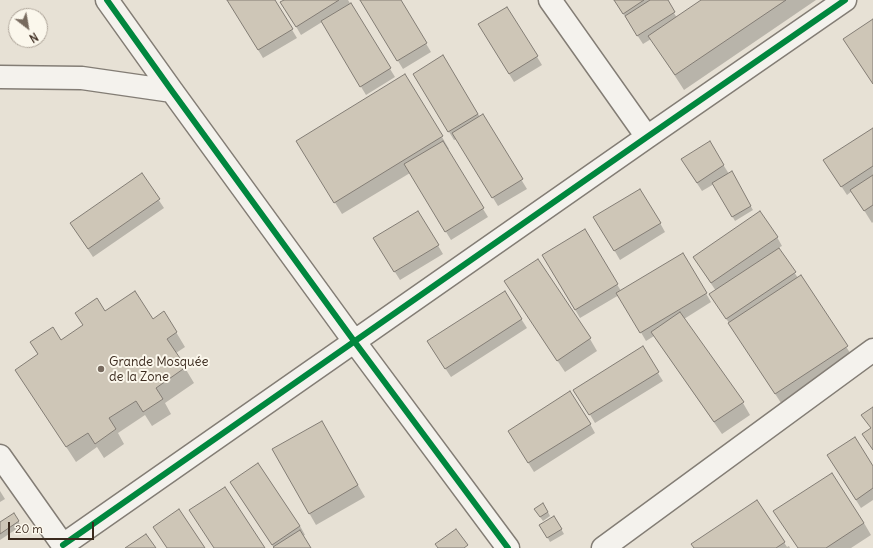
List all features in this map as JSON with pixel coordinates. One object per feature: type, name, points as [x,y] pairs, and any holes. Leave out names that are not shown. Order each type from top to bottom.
[{"type":"street","points":[[107,0],[354,341],[508,548]]},
{"type":"street","points":[[550,0],[646,137]]},
{"type":"street","points":[[0,456],[64,547],[354,341],[845,0]]},
{"type":"street","points":[[0,77],[82,78],[172,91]]},
{"type":"street","points":[[603,548],[873,350]]},
{"type":"building","points":[[227,0],[275,0],[293,29],[258,50]]},
{"type":"building","points":[[284,0],[339,0],[296,27],[280,2]]},
{"type":"building","points":[[360,0],[401,0],[427,43],[397,61]]},
{"type":"building","points":[[614,0],[644,0],[623,14]]},
{"type":"building","points":[[650,0],[668,0],[675,12],[637,36],[625,16]]},
{"type":"building","points":[[701,0],[786,0],[675,75],[648,36]]},
{"type":"building","points":[[351,3],[391,68],[360,87],[321,21]]},
{"type":"building","points":[[507,7],[538,56],[509,74],[478,24]]},
{"type":"building","points":[[873,19],[873,84],[843,39]]},
{"type":"building","points":[[443,55],[478,114],[448,132],[413,74]]},
{"type":"building","points":[[405,74],[443,136],[334,203],[296,141]]},
{"type":"building","points":[[483,114],[523,179],[492,198],[452,133]]},
{"type":"building","points":[[873,128],[873,166],[841,187],[823,160]]},
{"type":"building","points":[[443,141],[484,208],[445,232],[404,164]]},
{"type":"building","points":[[710,141],[724,165],[697,183],[681,159]]},
{"type":"building","points":[[732,171],[751,206],[732,217],[712,183]]},
{"type":"building","points":[[142,173],[160,199],[88,249],[70,223]]},
{"type":"building","points":[[873,175],[873,205],[864,211],[850,190]]},
{"type":"building","points":[[640,189],[661,223],[614,251],[593,217]]},
{"type":"building","points":[[418,211],[439,245],[394,272],[373,238]]},
{"type":"building","points":[[760,211],[778,237],[711,283],[693,257]]},
{"type":"building","points":[[585,229],[618,284],[575,310],[542,255]]},
{"type":"building","points":[[779,248],[796,272],[726,319],[709,294]]},
{"type":"building","points":[[683,253],[707,293],[640,333],[616,293]]},
{"type":"building","points":[[538,259],[591,338],[557,361],[504,281]]},
{"type":"building","points":[[801,275],[848,346],[775,394],[728,323]]},
{"type":"building","name":"Grande Mosquée de la Zone","points":[[135,291],[153,319],[164,311],[177,332],[167,339],[186,367],[156,388],[163,399],[143,412],[136,401],[109,418],[116,429],[95,444],[88,433],[66,447],[15,370],[38,354],[30,342],[53,327],[61,340],[83,325],[75,313],[97,298],[105,311]]},
{"type":"building","points":[[505,291],[522,319],[445,369],[427,341]]},
{"type":"building","points":[[680,312],[744,402],[714,422],[651,332]]},
{"type":"building","points":[[643,346],[659,372],[589,415],[573,390]]},
{"type":"building","points":[[570,391],[591,424],[528,463],[508,431]]},
{"type":"building","points":[[873,407],[873,450],[862,434],[871,428],[861,415]]},
{"type":"building","points":[[322,421],[358,485],[309,514],[272,449]]},
{"type":"building","points":[[855,437],[873,466],[873,488],[856,500],[827,455]]},
{"type":"building","points":[[258,463],[300,526],[272,545],[230,482]]},
{"type":"building","points":[[832,473],[864,523],[826,548],[798,548],[773,511]]},
{"type":"building","points":[[225,487],[265,548],[214,548],[189,510]]},
{"type":"building","points":[[757,500],[785,542],[776,548],[694,548],[691,544]]},
{"type":"building","points":[[543,503],[548,512],[540,517],[534,509]]},
{"type":"building","points":[[179,509],[205,548],[167,548],[153,527]]},
{"type":"building","points":[[14,513],[19,521],[0,534],[0,522]]},
{"type":"building","points":[[554,516],[562,529],[547,538],[539,525]]},
{"type":"building","points":[[456,529],[468,545],[464,548],[438,548],[435,544]]},
{"type":"building","points":[[300,530],[311,548],[273,547]]},
{"type":"building","points":[[146,534],[156,548],[125,548]]},
{"type":"cycle path","points":[[107,0],[354,341],[508,548]]},
{"type":"cycle path","points":[[63,545],[845,0]]},
{"type":"place","name":"Grande Mosquée de la Zone","points":[[101,369]]}]
